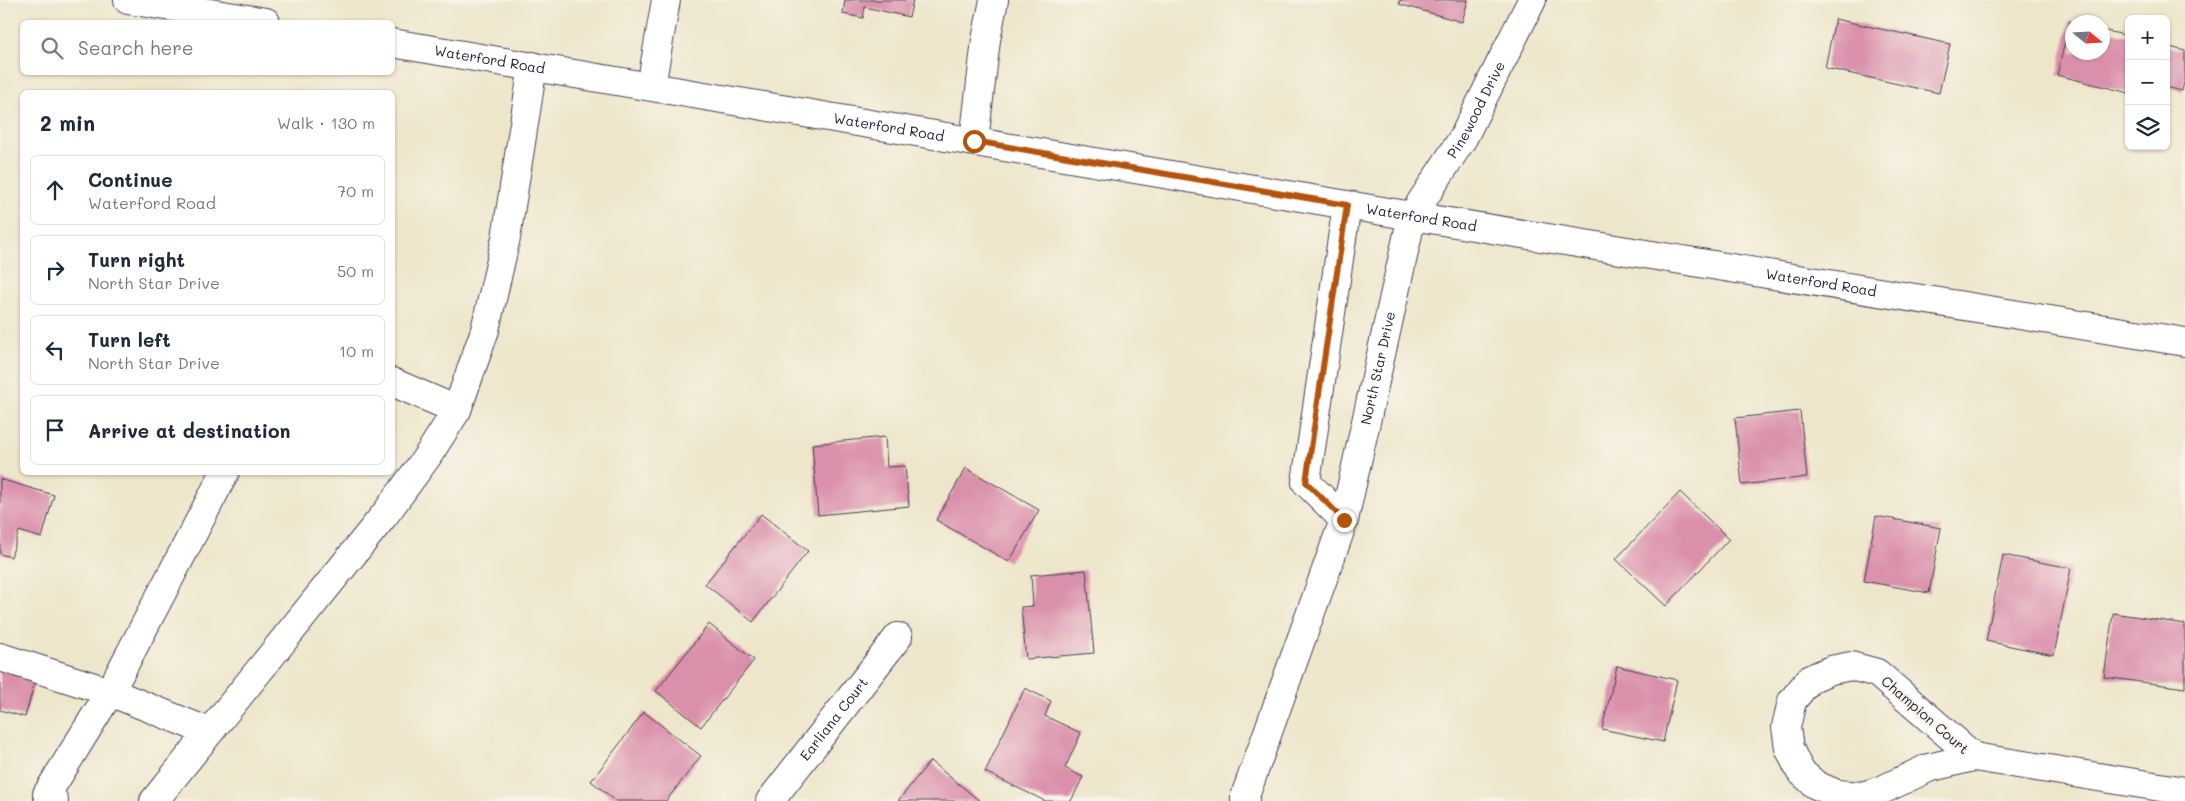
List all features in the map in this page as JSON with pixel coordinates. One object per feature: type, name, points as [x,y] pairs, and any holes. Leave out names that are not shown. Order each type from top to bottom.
[{"type":"street","points":[[128,0],[253,20]]},
{"type":"street","points":[[651,86],[666,0]]},
{"type":"street","points":[[974,141],[986,40],[994,0]]},
{"type":"street","name":"Pinewood Drive","points":[[1412,216],[1463,138],[1532,0]]},
{"type":"street","name":"Waterford Road","points":[[395,43],[1412,216],[2185,342]]},
{"type":"street","points":[[154,801],[386,512],[427,457],[457,410],[485,330],[506,238],[533,66]]},
{"type":"street","points":[[1344,520],[1306,482],[1347,205]]},
{"type":"street","name":"North Star Drive","points":[[1245,801],[1248,787],[1344,520],[1412,216]]},
{"type":"street","points":[[395,383],[457,410]]},
{"type":"street","points":[[54,801],[47,794],[110,692],[223,475]]},
{"type":"street","name":"Earliana Court","points":[[770,801],[898,637]]},
{"type":"street","points":[[0,657],[110,692],[209,732]]},
{"type":"street","name":"Champion Court","points":[[1974,757],[1876,674],[1851,666],[1831,670],[1810,679],[1792,701],[1786,726],[1789,748],[1800,771],[1816,785],[1837,794],[1862,796],[1884,789],[1928,768],[1974,757],[2185,791]]},
{"type":"building","points":[[845,0],[913,0],[909,17],[865,7],[863,18],[843,14]]},
{"type":"building","points":[[1400,0],[1468,0],[1462,22],[1399,4]]},
{"type":"building","points":[[1835,19],[1950,44],[1939,93],[1825,68]]},
{"type":"building","points":[[2110,32],[2125,35],[2125,92],[2057,75],[2065,42],[2065,60],[2110,60]]},
{"type":"building","points":[[2170,47],[2185,51],[2185,78],[2182,91],[2170,88]]},
{"type":"building","points":[[1800,411],[1807,477],[1742,485],[1735,418]]},
{"type":"building","points":[[885,437],[887,467],[905,466],[909,506],[818,515],[812,444]]},
{"type":"building","points":[[966,468],[1039,510],[1009,562],[936,520]]},
{"type":"building","points":[[0,479],[54,495],[42,538],[19,531],[11,557],[0,554]]},
{"type":"building","points":[[1680,492],[1729,539],[1666,606],[1616,559]]},
{"type":"building","points":[[761,514],[808,551],[753,622],[705,584]]},
{"type":"building","points":[[1876,516],[1941,528],[1929,593],[1864,581]]},
{"type":"building","points":[[2003,555],[2071,568],[2054,655],[1986,641]]},
{"type":"building","points":[[1086,570],[1094,653],[1026,659],[1021,607],[1033,606],[1031,575]]},
{"type":"building","points":[[2113,613],[2185,624],[2185,688],[2104,677]]},
{"type":"building","points":[[709,624],[754,660],[701,727],[656,691]]},
{"type":"building","points":[[1617,666],[1677,680],[1663,742],[1602,729]]},
{"type":"building","points":[[0,668],[36,678],[25,717],[0,710]]},
{"type":"building","points":[[1025,688],[1051,701],[1045,716],[1081,733],[1065,768],[1083,777],[1071,801],[1045,801],[985,772]]},
{"type":"building","points":[[644,712],[701,756],[666,801],[616,801],[591,781]]},
{"type":"building","points":[[930,761],[980,801],[898,801]]},
{"type":"route","points":[[974,141],[1347,205],[1306,482],[1344,520]]}]
